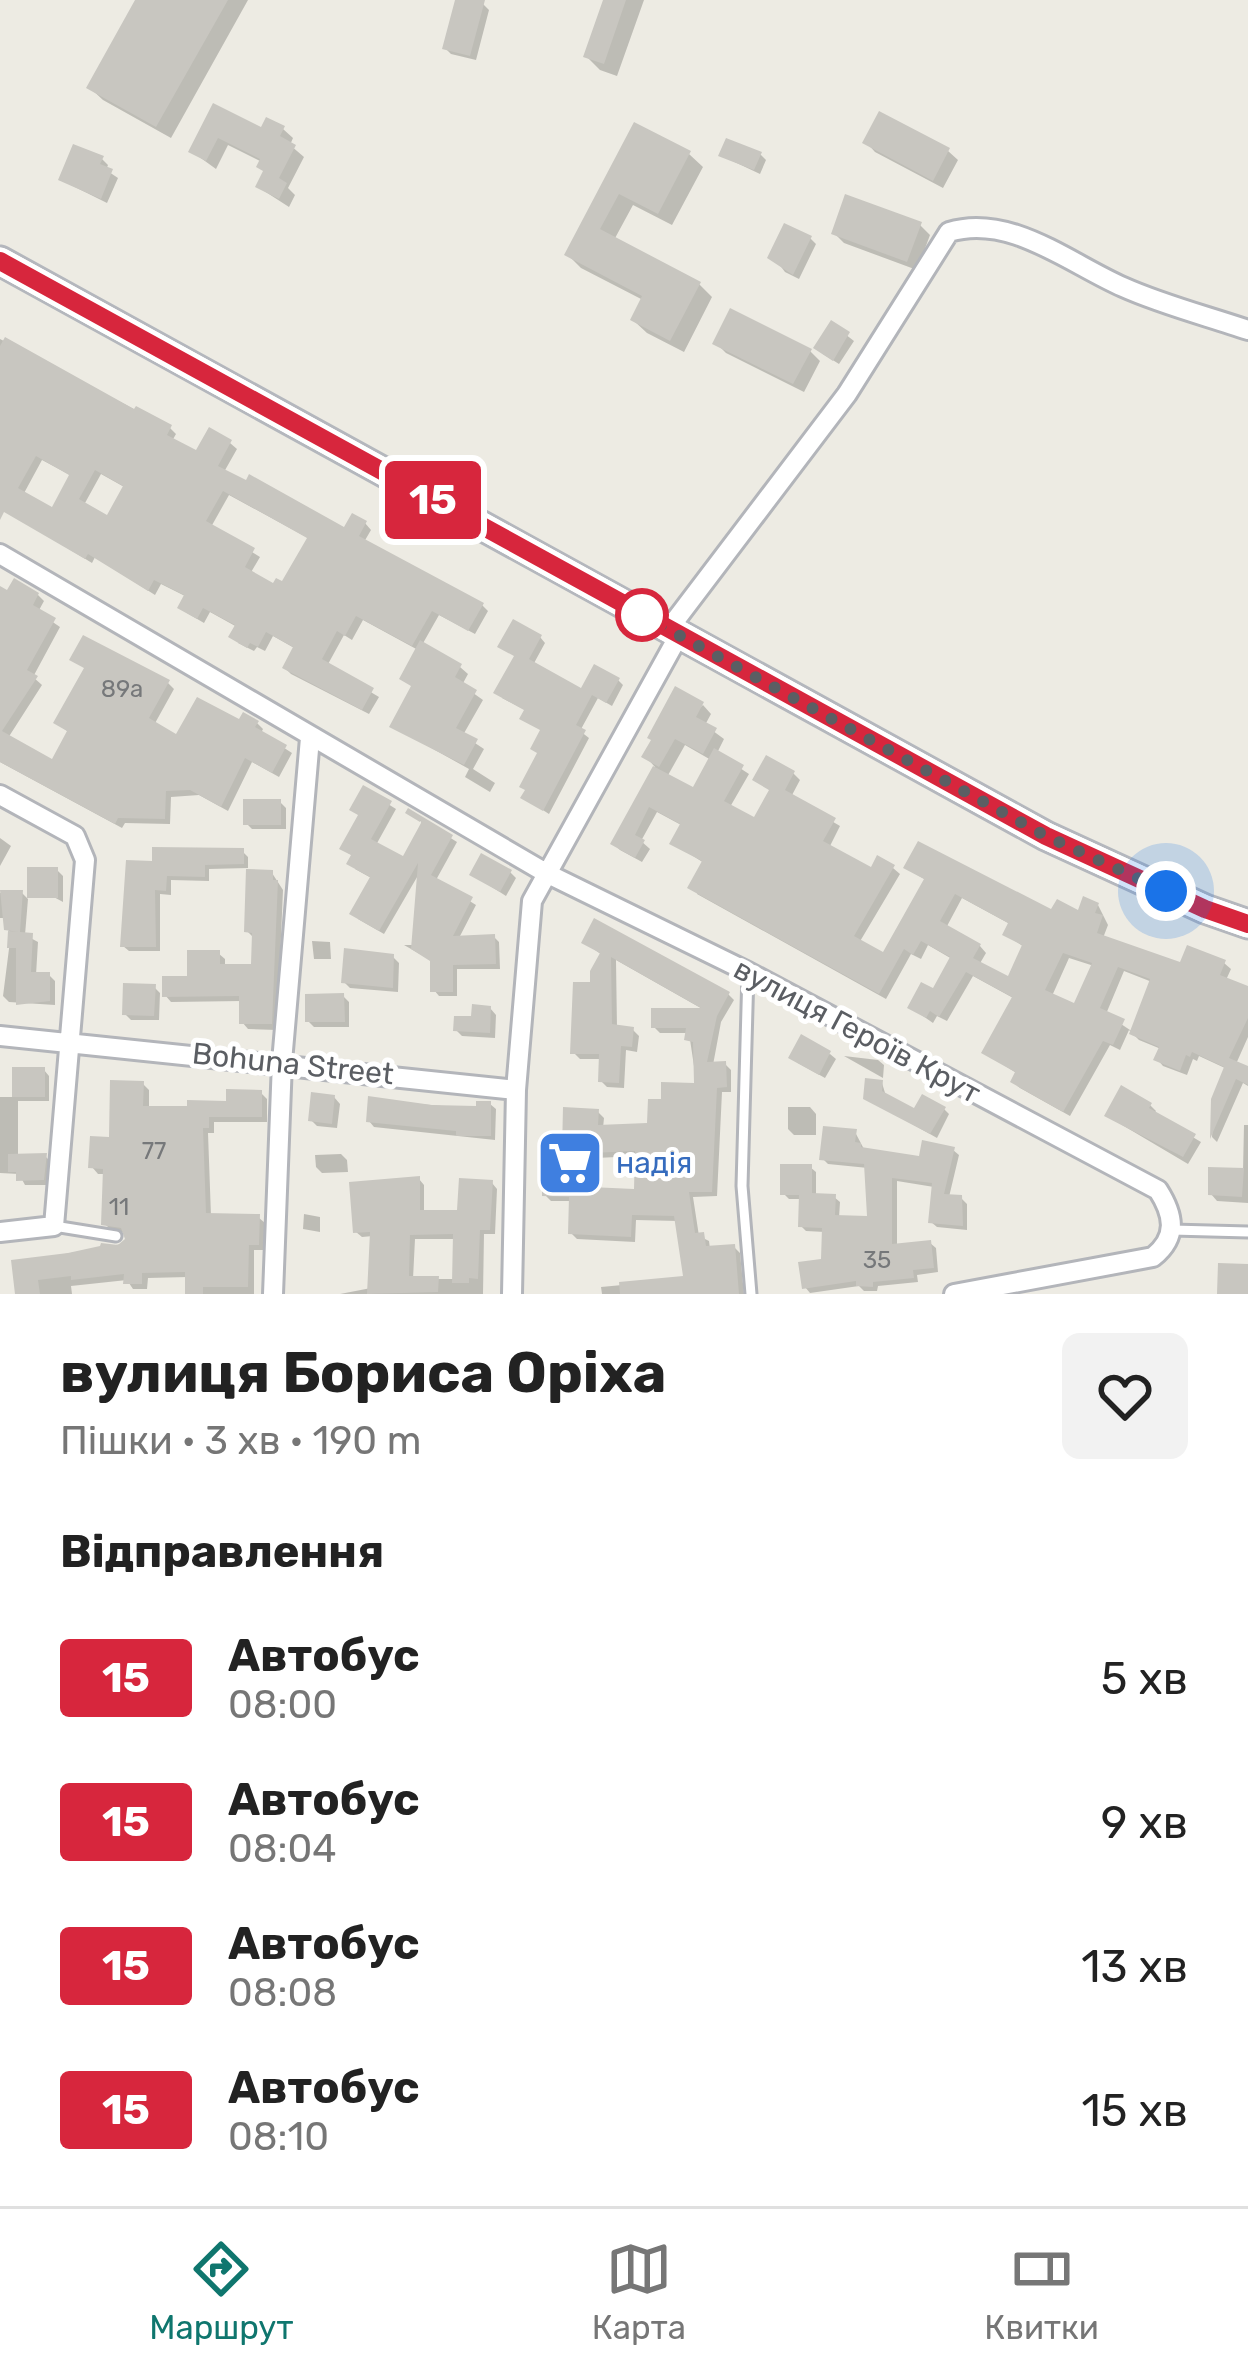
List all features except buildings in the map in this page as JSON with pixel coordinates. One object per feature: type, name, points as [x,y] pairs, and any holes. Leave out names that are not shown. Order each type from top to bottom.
[{"type":"street","points":[[512,1294],[516,1090],[532,901],[674,633],[847,394],[949,232],[968,226],[1022,237],[1125,288],[1248,330]]},
{"type":"street","points":[[0,261],[1046,836],[1248,924]]},
{"type":"street","name":"вулиця Героїв Крут","points":[[0,554],[546,873],[748,972],[1158,1190],[1169,1208],[1172,1230]]},
{"type":"street","points":[[273,1294],[283,1062],[310,738]]},
{"type":"street","points":[[0,795],[75,836],[85,860],[54,1226],[0,1232]]},
{"type":"street","name":"Bohuna Street","points":[[0,1036],[516,1090]]},
{"type":"street","points":[[954,1294],[1153,1257],[1166,1246],[1172,1230]]},
{"type":"lane","points":[[748,972],[742,1186],[751,1294]]},
{"type":"lane","points":[[54,1226],[116,1236]]},
{"type":"lane","points":[[1172,1230],[1248,1232]]},
{"type":"bus line","name":"15","points":[[0,261],[1046,836],[1248,924]]},
{"type":"place","name":"надія","points":[[570,1163]]},
{"type":"route","points":[[642,615],[1046,836],[1166,891]]}]
